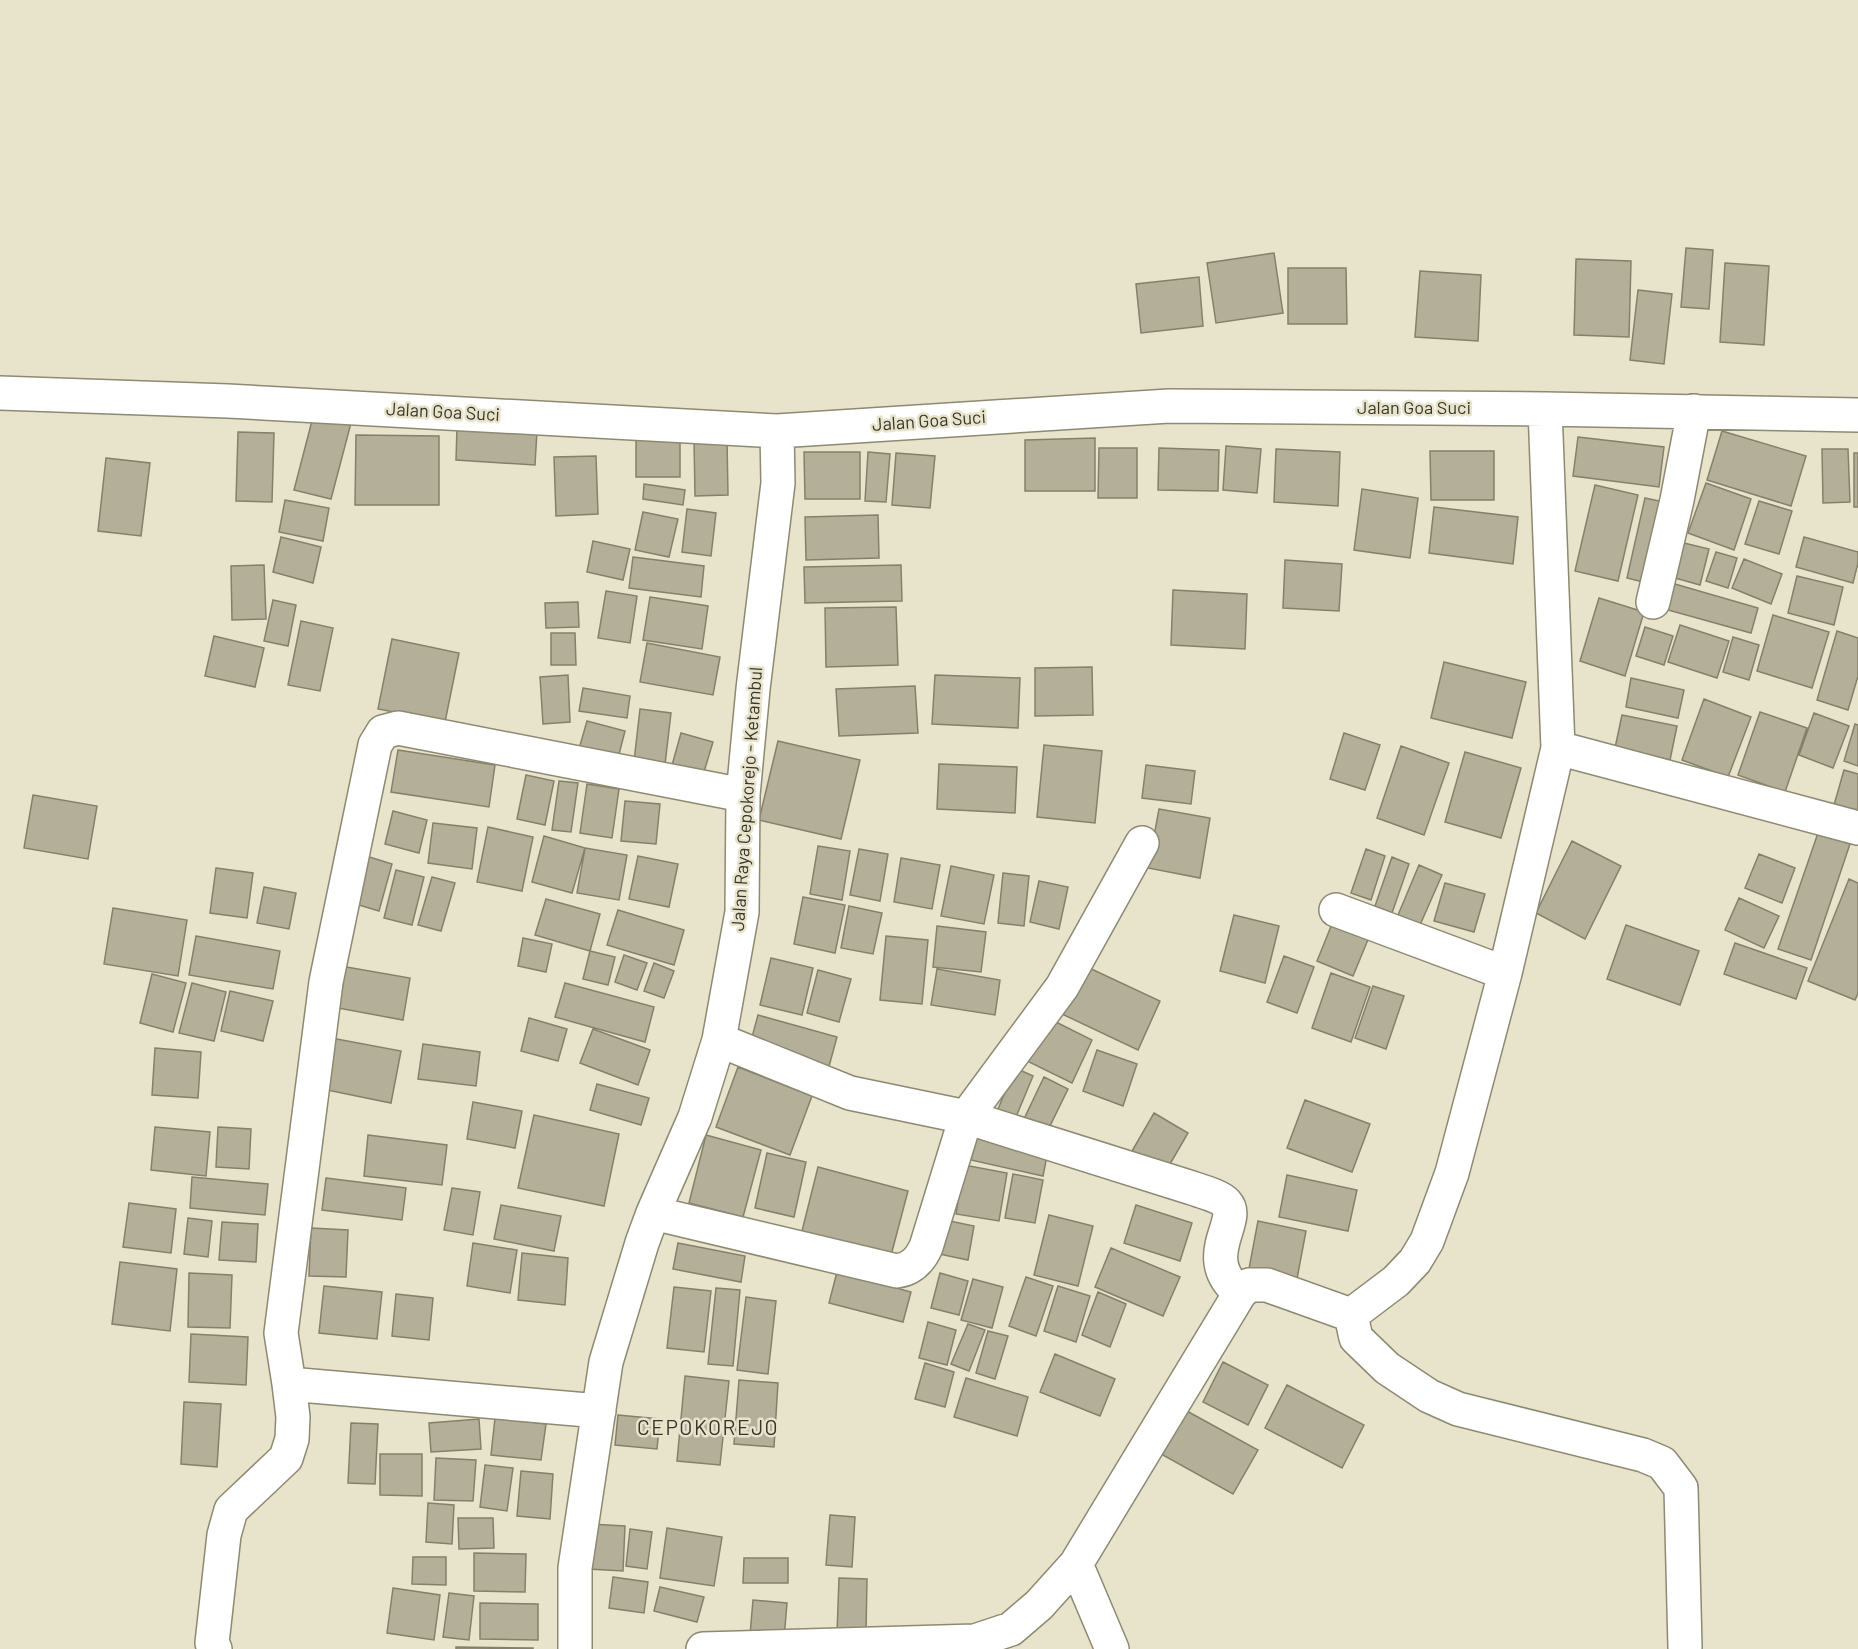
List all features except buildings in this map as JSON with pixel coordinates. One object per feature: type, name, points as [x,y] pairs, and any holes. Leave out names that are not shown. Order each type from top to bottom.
[{"type":"street","name":"Jalan Goa Suci","points":[[0,393],[228,401],[777,431],[1169,406],[1545,409],[1858,415]]},
{"type":"street","points":[[1352,1315],[1396,1281],[1415,1261],[1427,1241],[1452,1173],[1505,973],[1558,748],[1545,409]]},
{"type":"street","points":[[1653,602],[1677,500],[1694,411]]},
{"type":"street","name":"Jalan Raya Cepokorejo - Ketambul","points":[[575,1649],[575,1568],[606,1362],[642,1243],[695,1117],[719,1040],[742,912],[743,795],[753,689],[778,483],[777,431]]},
{"type":"street","points":[[215,1649],[212,1643],[224,1535],[231,1510],[286,1458],[292,1439],[290,1384],[281,1333],[326,982],[375,745],[383,732],[398,728],[423,732],[743,795]]},
{"type":"street","points":[[1558,748],[1858,828]]},
{"type":"street","points":[[653,1213],[897,1271],[904,1270],[920,1260],[966,1117],[1062,987],[1142,843]]},
{"type":"street","points":[[1336,910],[1505,973]]},
{"type":"street","points":[[719,1040],[850,1093],[966,1117],[1221,1199],[1226,1202],[1229,1210],[1229,1221],[1220,1255],[1221,1266],[1223,1274],[1240,1293]]},
{"type":"street","points":[[703,1649],[944,1646],[975,1641],[1011,1629],[1039,1605],[1076,1564],[1240,1293],[1249,1285],[1267,1285],[1352,1315]]},
{"type":"street","points":[[1352,1315],[1356,1338],[1387,1368],[1429,1396],[1458,1409],[1643,1455],[1662,1463],[1681,1488],[1684,1647]]},
{"type":"street","points":[[290,1384],[599,1411]]},
{"type":"street","points":[[1076,1564],[1112,1649]]},
{"type":"district","name":"CEPOKOREJO","points":[[708,1428]]}]
